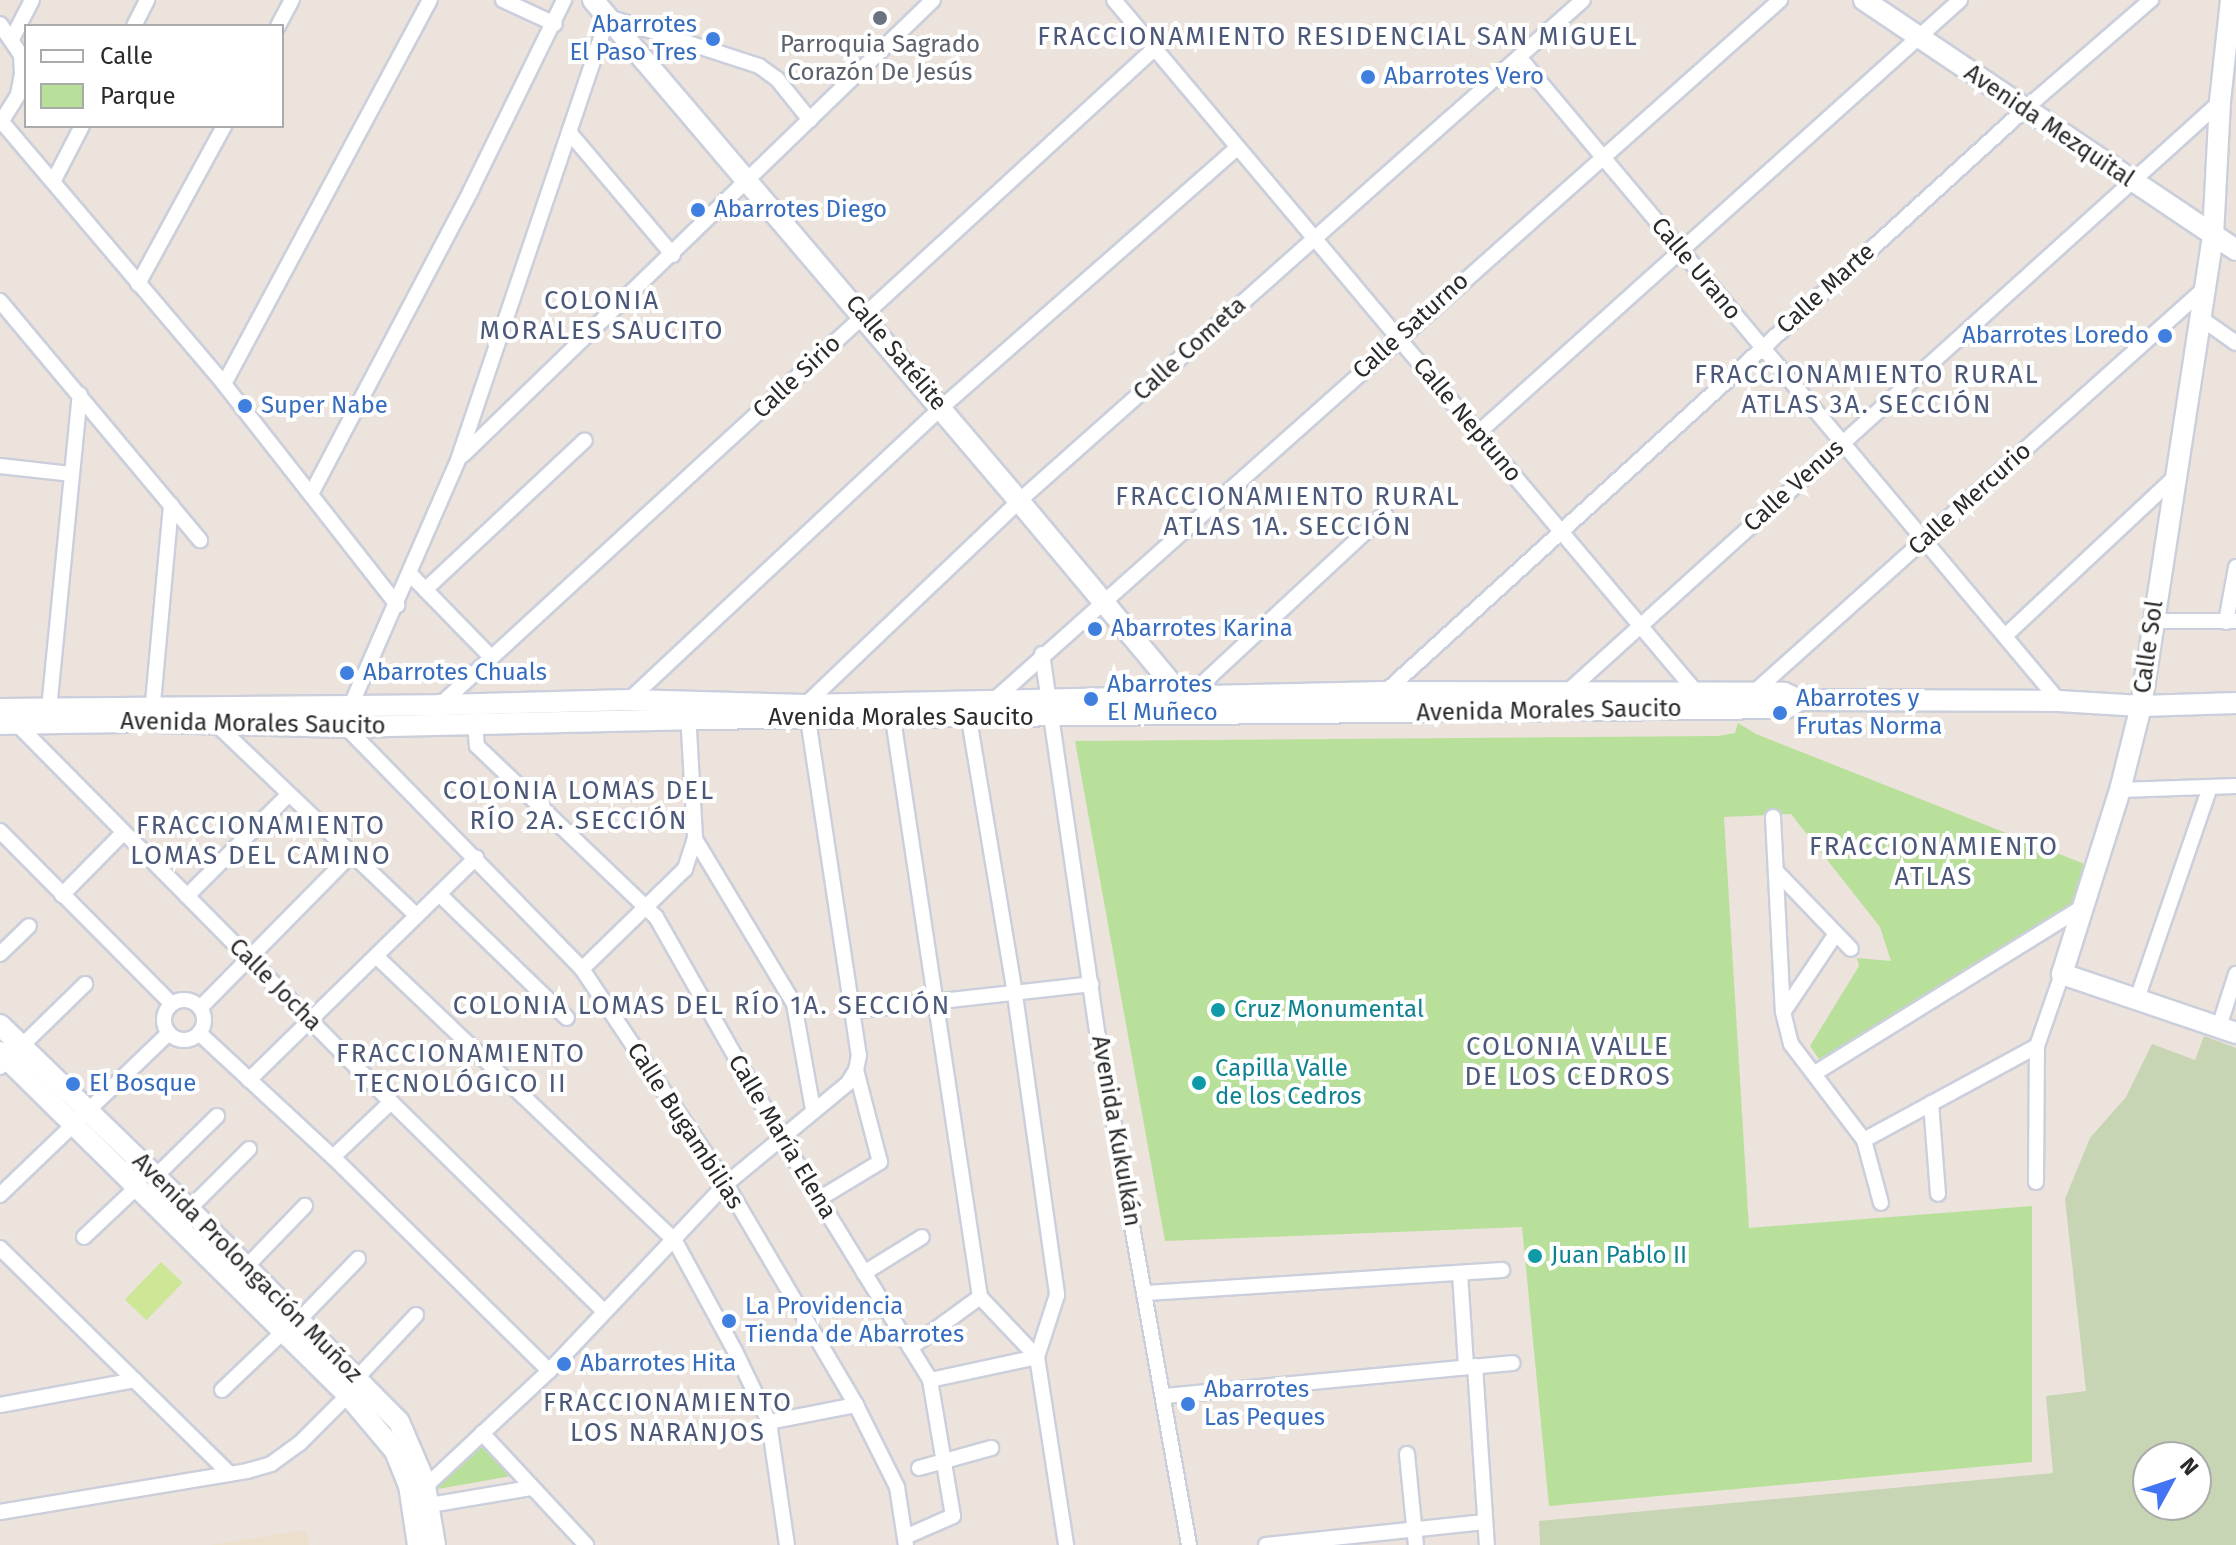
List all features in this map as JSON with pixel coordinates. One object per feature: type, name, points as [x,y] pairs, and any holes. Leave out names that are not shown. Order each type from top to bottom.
[{"type":"main road","name":"Calle Satélite","points":[[593,0],[864,315],[1184,702]]},
{"type":"main road","name":"Avenida Mezquital","points":[[1864,0],[2229,245]]},
{"type":"main road","name":"Calle Sol","points":[[2062,974],[2120,790],[2141,706],[2204,289],[2229,245],[2220,102],[2231,0]]},
{"type":"main road","name":"Avenida Morales Saucito","points":[[0,709],[49,709],[215,723],[346,727],[475,724],[688,710],[806,712],[893,719],[969,719],[1048,708],[1385,692],[1547,711],[1786,708],[1800,700]]},
{"type":"main road","name":"Avenida Morales Saucito","points":[[1184,702],[1364,713],[1567,693],[1784,693],[1800,700],[2059,701],[2141,706],[2236,703]]},
{"type":"main road","name":"Avenida Morales Saucito","points":[[9,724],[351,705],[629,700],[688,710]]},
{"type":"main road","name":"Avenida Morales Saucito","points":[[806,712],[993,701],[1048,708]]},
{"type":"main road","points":[[2062,974],[2227,1030]]},
{"type":"main road","name":"Avenida Prolongación Muñoz","points":[[0,1025],[7,1056],[81,1118],[353,1386],[399,1422],[427,1496],[435,1545]]},
{"type":"main road","name":"Avenida Prolongación Muñoz","points":[[146,1182],[189,1209],[246,1267],[292,1326]]},
{"type":"main road","name":"Avenida Prolongación Muñoz","points":[[353,1386],[395,1451],[409,1485],[418,1545]]},
{"type":"street","points":[[12,39],[32,0]]},
{"type":"street","points":[[135,24],[147,0]]},
{"type":"street","points":[[279,24],[292,0]]},
{"type":"street","points":[[224,384],[430,0]]},
{"type":"street","points":[[503,0],[555,24]]},
{"type":"street","points":[[311,494],[555,24],[564,0]]},
{"type":"street","points":[[459,458],[673,255],[933,0]]},
{"type":"street","name":"Calle Neptuno","points":[[1114,0],[1697,693]]},
{"type":"street","name":"Calle Cometa","points":[[806,712],[1019,501],[1583,0]]},
{"type":"street","name":"Calle Saturno","points":[[993,701],[1042,654],[1780,0]]},
{"type":"street","points":[[1478,433],[1960,0]]},
{"type":"street","name":"Calle Marte","points":[[1364,713],[2025,109],[2151,0]]},
{"type":"street","points":[[346,727],[351,705],[411,575],[459,458],[608,17],[759,66],[777,79],[810,120]]},
{"type":"street","points":[[0,24],[21,55],[22,74],[18,95],[1,123],[54,180],[224,384],[397,605]]},
{"type":"street","name":"Calle Sirio","points":[[440,705],[1155,48]]},
{"type":"street","name":"Calle Urano","points":[[1519,57],[2059,701]]},
{"type":"street","name":"Calle Venus","points":[[1547,711],[2130,180],[2220,102]]},
{"type":"street","points":[[54,180],[81,128]]},
{"type":"street","points":[[138,284],[223,128]]},
{"type":"street","points":[[569,132],[673,255]]},
{"type":"street","points":[[629,700],[941,408],[1238,147]]},
{"type":"street","name":"Calle Mercurio","points":[[1736,709],[2204,289]]},
{"type":"street","points":[[0,301],[200,540]]},
{"type":"street","points":[[2199,317],[2236,343]]},
{"type":"street","points":[[49,709],[80,395]]},
{"type":"street","points":[[427,588],[585,440]]},
{"type":"street","points":[[0,466],[71,474]]},
{"type":"street","points":[[2005,636],[2173,479]]},
{"type":"street","points":[[152,716],[171,505]]},
{"type":"street","points":[[1184,702],[1385,514]]},
{"type":"street","points":[[2152,621],[2231,622],[2236,567]]},
{"type":"street","points":[[411,575],[491,657]]},
{"type":"street","points":[[1042,654],[1048,708]]},
{"type":"street","name":"Avenida Kukulkán","points":[[1048,708],[1091,984],[1189,1545]]},
{"type":"street","points":[[582,969],[685,869],[695,839],[688,710]]},
{"type":"street","points":[[427,1496],[482,1433],[549,1371],[726,1184],[848,1083],[856,1070],[859,1055],[806,712]]},
{"type":"street","points":[[893,719],[933,1002],[980,1297],[1037,1357]]},
{"type":"street","points":[[969,719],[1015,995],[1057,1295],[1037,1357],[1066,1545]]},
{"type":"street","points":[[215,723],[417,916]]},
{"type":"street","name":"Calle Jocha","points":[[9,724],[124,832],[391,1102],[604,1311]]},
{"type":"street","name":"Calle María Elena","points":[[475,724],[477,746],[648,908],[782,1139],[930,1380],[953,1516],[905,1541]]},
{"type":"street","name":"Calle Bugambilias","points":[[346,727],[582,969],[726,1184],[856,1405],[897,1487],[905,1541]]},
{"type":"street","points":[[2120,790],[2236,786]]},
{"type":"street","points":[[2137,999],[2210,787]]},
{"type":"street","points":[[187,896],[289,794]]},
{"type":"street","points":[[1773,817],[1783,1012],[1791,1044],[1864,1140],[1881,1203]]},
{"type":"street","points":[[0,831],[172,1004]]},
{"type":"street","points":[[62,895],[124,832]]},
{"type":"street","points":[[695,839],[794,1004],[813,1110]]},
{"type":"street","points":[[200,1008],[352,854]]},
{"type":"street","points":[[249,1080],[476,858]]},
{"type":"street","points":[[1776,871],[1851,949]]},
{"type":"street","points":[[439,894],[567,1018]]},
{"type":"street","points":[[1815,1073],[2083,907]]},
{"type":"street","points":[[0,954],[29,926]]},
{"type":"street","points":[[1783,1012],[1835,935]]},
{"type":"street","points":[[376,956],[675,1241],[735,1351],[769,1422],[787,1545]]},
{"type":"street","name":"Calle Sol","points":[[2036,1182],[2037,1046],[2062,974]]},
{"type":"street","points":[[2227,1030],[2236,974]]},
{"type":"street","points":[[7,1056],[85,984]]},
{"type":"street","points":[[852,1011],[1091,984]]},
{"type":"street","points":[[183,1000],[200,1008],[204,1021],[199,1033],[181,1040],[169,1033],[164,1021],[172,1004],[183,1000]]},
{"type":"street","points":[[0,1195],[169,1033]]},
{"type":"street","points":[[199,1033],[333,1157],[549,1371]]},
{"type":"street","points":[[1864,1140],[2037,1046]]},
{"type":"street","points":[[819,1199],[880,1162],[856,1070]]},
{"type":"street","points":[[333,1157],[391,1102]]},
{"type":"street","points":[[1931,1103],[1938,1194]]},
{"type":"street","points":[[84,1237],[217,1116]]},
{"type":"street","points":[[189,1209],[249,1149]]},
{"type":"street","points":[[246,1267],[305,1206]]},
{"type":"street","points":[[864,1273],[922,1237]]},
{"type":"street","points":[[0,1248],[230,1474]]},
{"type":"street","points":[[222,1390],[292,1326],[358,1259]]},
{"type":"street","points":[[1146,1293],[1502,1270]]},
{"type":"street","points":[[1460,1273],[1487,1545]]},
{"type":"street","points":[[910,1348],[980,1297]]},
{"type":"street","points":[[0,1512],[230,1474],[271,1464],[300,1443],[416,1315]]},
{"type":"street","points":[[930,1380],[1037,1357]]},
{"type":"street","points":[[1164,1396],[1512,1363]]},
{"type":"street","points":[[3,1402],[135,1380]]},
{"type":"street","points":[[769,1422],[856,1405]]},
{"type":"street","points":[[482,1433],[585,1544]]},
{"type":"street","points":[[919,1468],[991,1448]]},
{"type":"street","points":[[1407,1454],[1416,1545]]},
{"type":"street","points":[[427,1496],[531,1488]]},
{"type":"street","points":[[1266,1545],[1485,1522]]},
{"type":"shaded area","points":[[306,1530],[309,1545],[209,1545]]},
{"type":"green space","points":[[1738,723],[1756,734],[2087,865],[2071,910],[1819,1059],[1810,1046],[1859,966],[1857,958],[1891,961],[1880,927],[1791,814],[1724,817],[1749,1228],[2032,1206],[2032,1462],[1549,1506],[1522,1227],[1165,1241],[1075,741],[1718,736],[1735,733]]},
{"type":"green space","points":[[2204,1036],[2236,1048],[2236,1545],[1540,1545],[1539,1521],[2053,1473],[2046,1396],[2086,1391],[2065,1199],[2090,1138],[2126,1097],[2152,1044],[2195,1060]]},
{"type":"green space","points":[[161,1262],[183,1283],[146,1320],[125,1299]]},
{"type":"green space","points":[[480,1442],[512,1476],[432,1490]]},
{"type":"place","name":"Parroquia Sagrado Corazón De Jesús","points":[[880,18]]},
{"type":"place","name":"Abarrotes El Paso Tres","points":[[713,39]]},
{"type":"place","name":"Abarrotes Vero","points":[[1368,77]]},
{"type":"place","name":"Abarrotes Diego","points":[[698,210]]},
{"type":"place","name":"Abarrotes Loredo","points":[[2165,336]]},
{"type":"place","name":"Super Nabe","points":[[245,406]]},
{"type":"place","name":"Abarrotes Karina","points":[[1095,629]]},
{"type":"place","name":"Abarrotes Chuals","points":[[347,673]]},
{"type":"place","name":"Abarrotes El Muñeco","points":[[1091,699]]},
{"type":"place","name":"Abarrotes y Frutas Norma","points":[[1780,713]]},
{"type":"place","name":"Cruz Monumental","points":[[1218,1010]]},
{"type":"place","name":"Capilla Valle de los Cedros","points":[[1199,1083]]},
{"type":"place","name":"El Bosque","points":[[73,1084]]},
{"type":"place","name":"Juan Pablo II","points":[[1535,1256]]},
{"type":"place","name":"La Providencia Tienda de Abarrotes","points":[[729,1321]]},
{"type":"place","name":"Abarrotes Hita","points":[[564,1364]]},
{"type":"place","name":"Abarrotes Las Peques","points":[[1188,1404]]},
{"type":"district","name":"FRACCIONAMIENTO RESIDENCIAL SAN MIGUEL","points":[[1338,37]]},
{"type":"district","name":"COLONIA MORALES SAUCITO","points":[[602,316]]},
{"type":"district","name":"FRACCIONAMIENTO RURAL ATLAS 3A. SECCIÓN","points":[[1867,390]]},
{"type":"district","name":"FRACCIONAMIENTO RURAL ATLAS 1A. SECCIÓN","points":[[1288,512]]},
{"type":"district","name":"COLONIA LOMAS DEL RÍO 2A. SECCIÓN","points":[[579,806]]},
{"type":"district","name":"FRACCIONAMIENTO LOMAS DEL CAMINO","points":[[261,841]]},
{"type":"district","name":"FRACCIONAMIENTO ATLAS","points":[[1934,862]]},
{"type":"district","name":"COLONIA LOMAS DEL RÍO 1A. SECCIÓN","points":[[702,1006]]},
{"type":"district","name":"COLONIA VALLE DE LOS CEDROS","points":[[1568,1062]]},
{"type":"district","name":"FRACCIONAMIENTO TECNOLÓGICO II","points":[[461,1069]]},
{"type":"district","name":"FRACCIONAMIENTO LOS NARANJOS","points":[[668,1418]]}]
